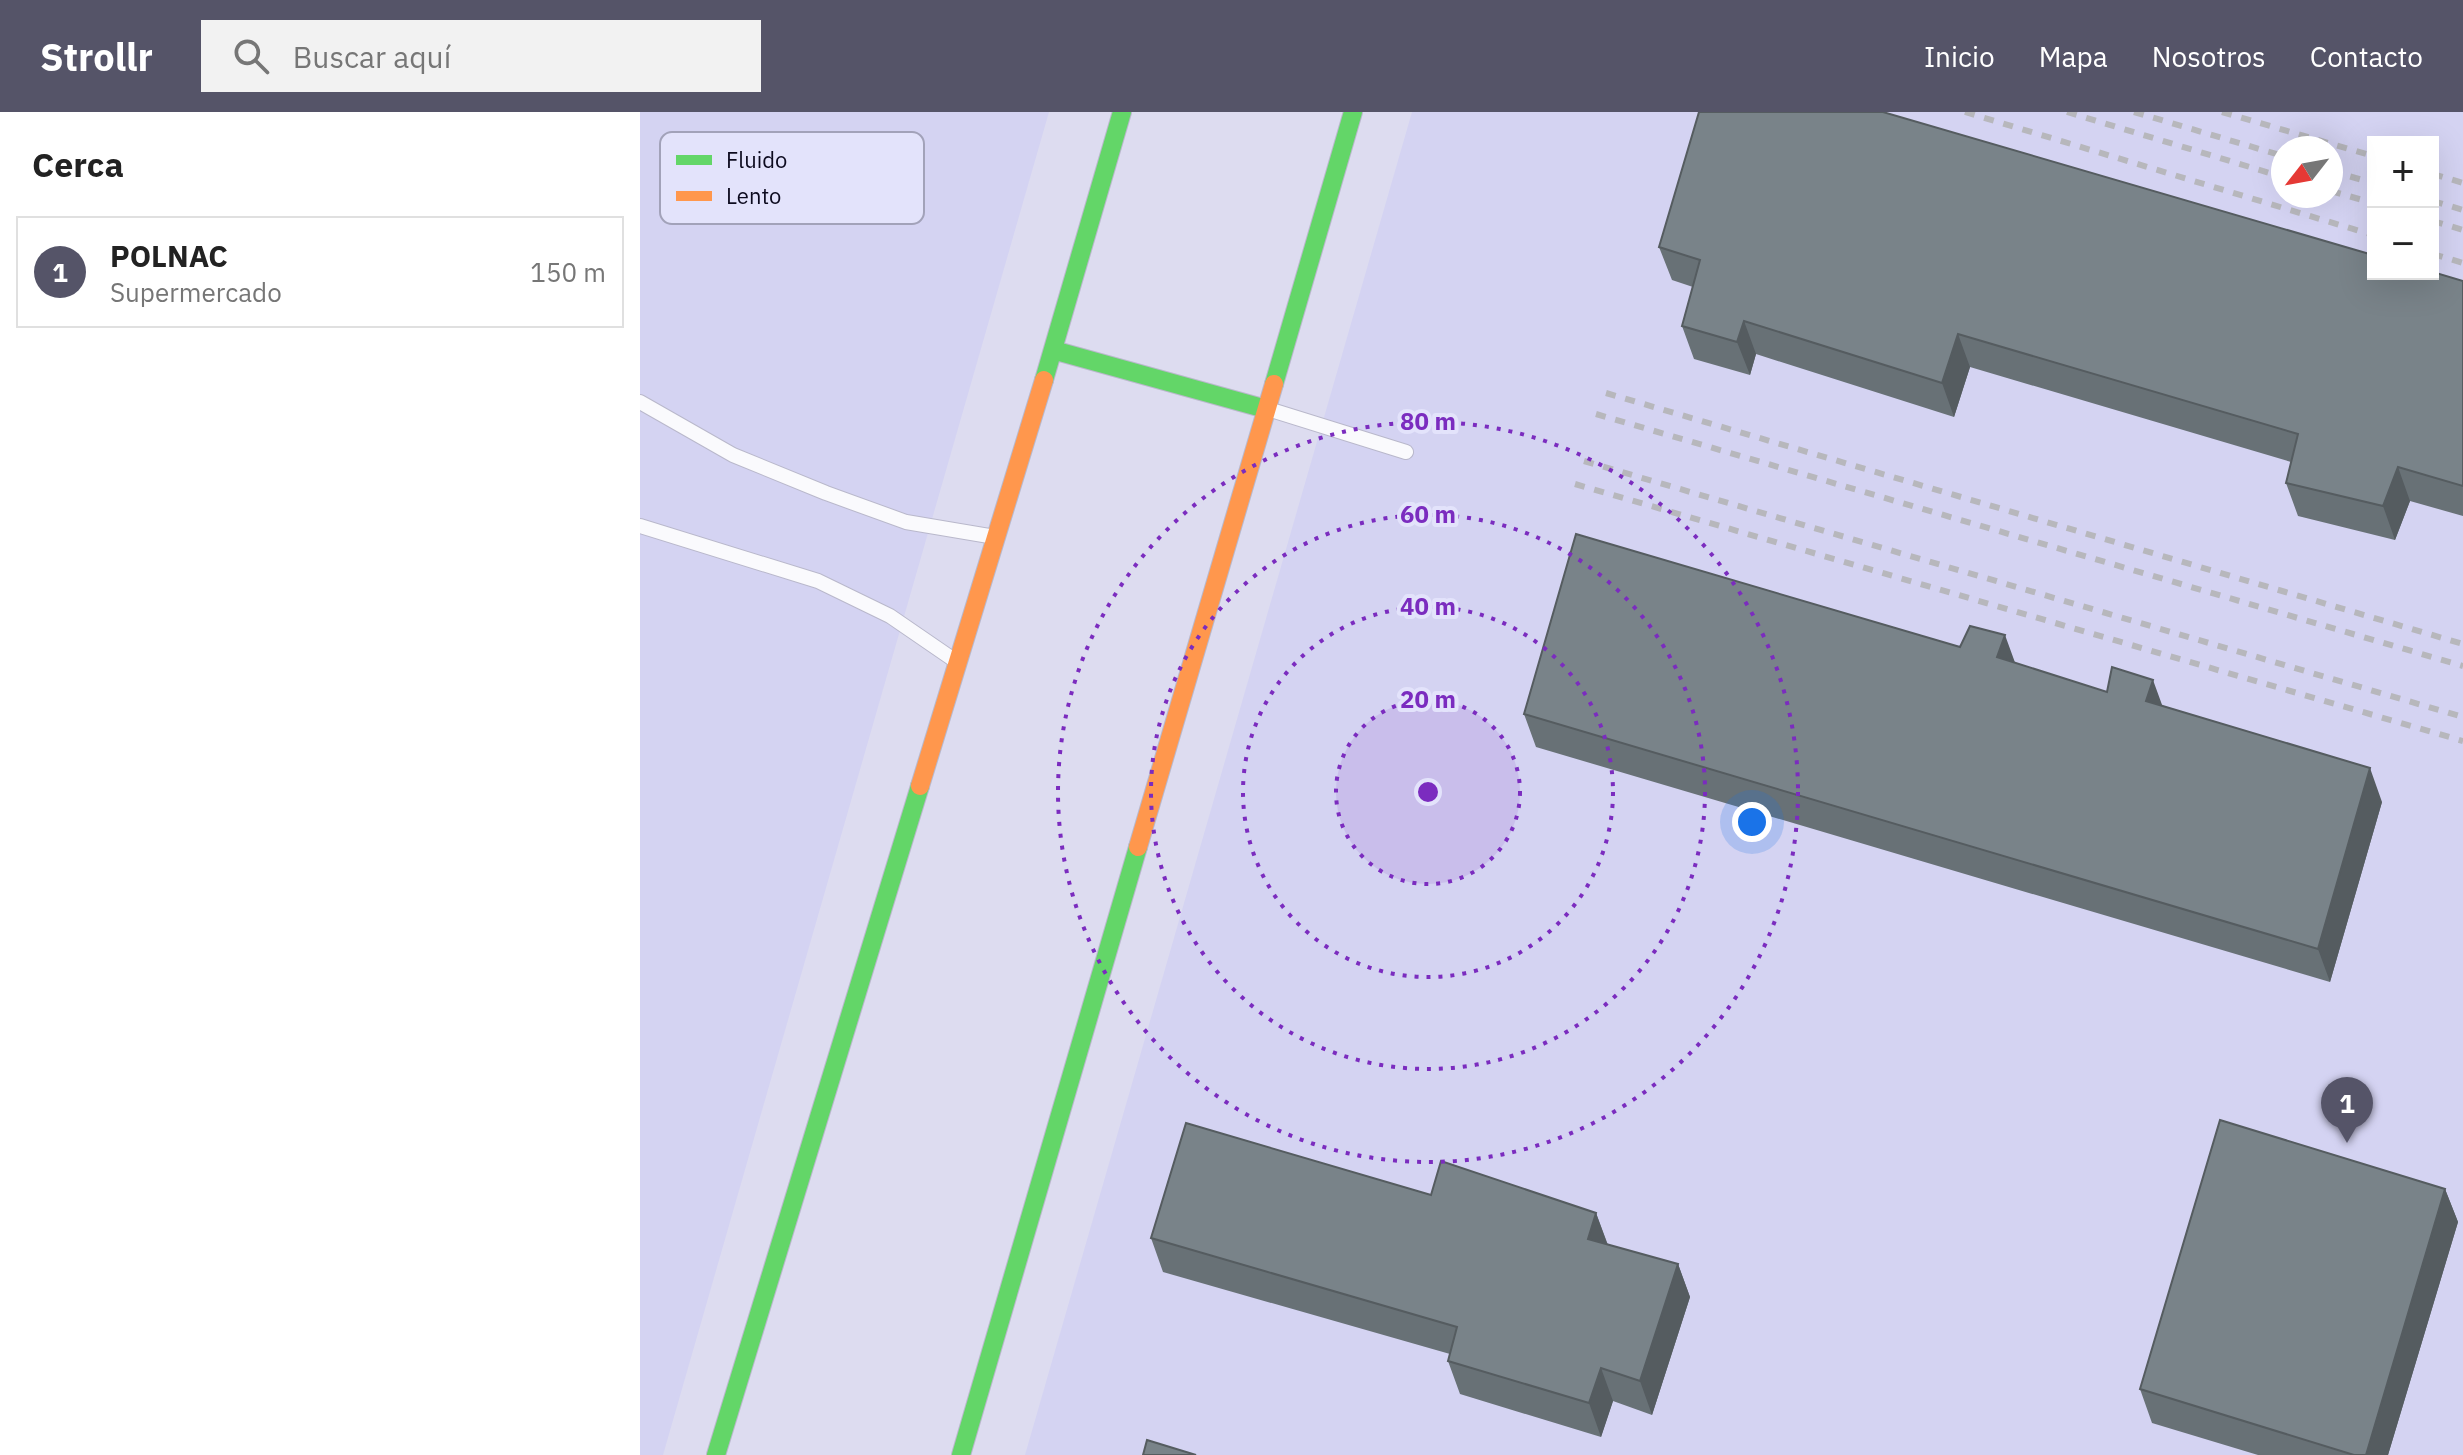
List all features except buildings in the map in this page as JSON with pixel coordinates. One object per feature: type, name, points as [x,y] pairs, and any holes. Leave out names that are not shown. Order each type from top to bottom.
[{"type":"street","points":[[716,1455],[1053,350],[1122,112]]},
{"type":"street","points":[[961,1455],[1353,112]]},
{"type":"street","points":[[1053,350],[1266,409]]},
{"type":"lane","points":[[640,402],[733,455],[826,493],[906,522],[996,537]]},
{"type":"lane","points":[[1266,409],[1406,452]]},
{"type":"lane","points":[[640,526],[818,581],[890,616],[958,662]]},
{"type":"shaded area","points":[[640,112],[1049,112],[663,1455],[640,1455]]},
{"type":"shaded area","points":[[1412,112],[2463,112],[2463,1455],[1025,1455]]},
{"type":"railway","points":[[1965,112],[2367,233]]},
{"type":"railway","points":[[2067,112],[2271,173]]},
{"type":"railway","points":[[2134,112],[2271,152]]},
{"type":"railway","points":[[2222,112],[2367,154]]},
{"type":"railway","points":[[2343,174],[2367,181]]},
{"type":"railway","points":[[2439,176],[2463,183]]},
{"type":"railway","points":[[2343,194],[2367,201]]},
{"type":"railway","points":[[2439,203],[2463,210]]},
{"type":"railway","points":[[2439,223],[2463,230]]},
{"type":"railway","points":[[2439,256],[2463,263]]},
{"type":"railway","points":[[1606,393],[2463,644]]},
{"type":"railway","points":[[1596,414],[2463,666]]},
{"type":"railway","points":[[1584,461],[2463,717]]},
{"type":"railway","points":[[1575,484],[2463,741]]},
{"type":"traffic: fast","points":[[1044,380],[1122,112]]},
{"type":"traffic: fast","points":[[1274,384],[1353,112]]},
{"type":"traffic: fast","points":[[1053,350],[1266,409]]},
{"type":"traffic: fast","points":[[716,1455],[920,786]]},
{"type":"traffic: fast","points":[[961,1455],[1138,847]]},
{"type":"traffic: slow","points":[[920,786],[1044,380]]},
{"type":"traffic: slow","points":[[1138,847],[1274,384]]},
{"type":"place","name":"POLNAC","points":[[2347,1143]]}]
